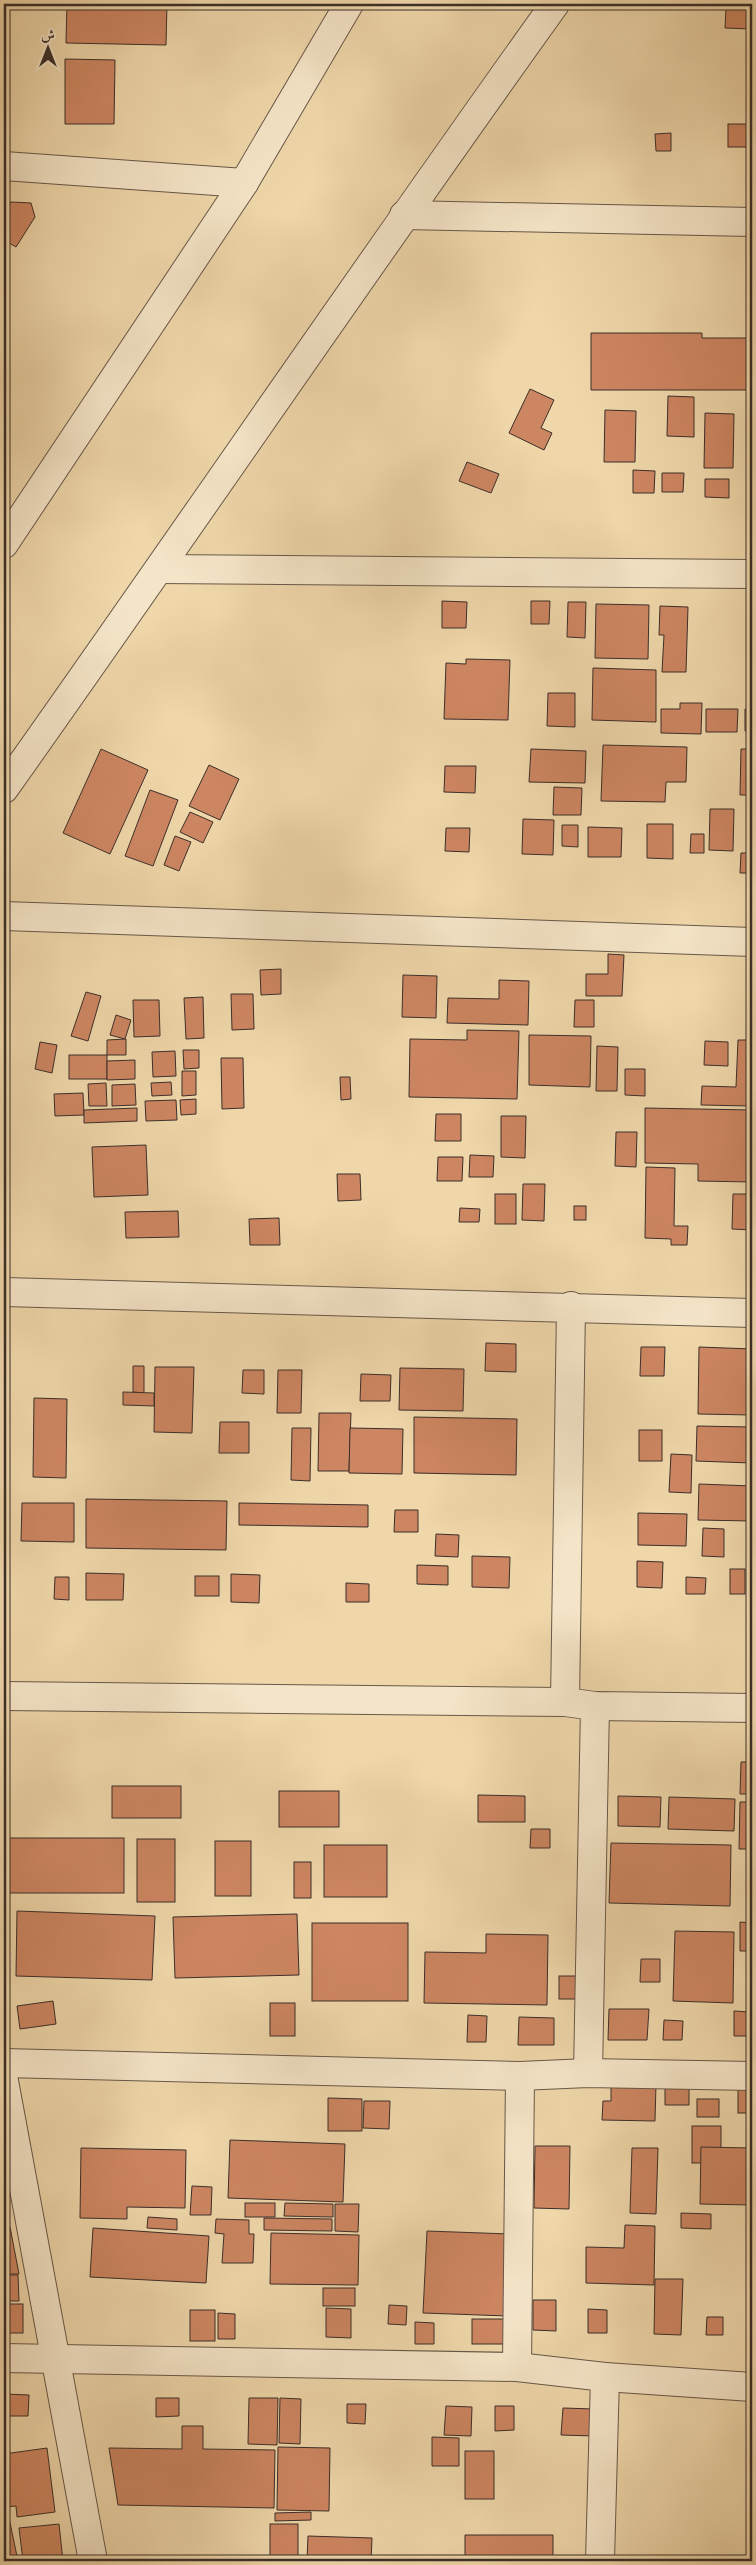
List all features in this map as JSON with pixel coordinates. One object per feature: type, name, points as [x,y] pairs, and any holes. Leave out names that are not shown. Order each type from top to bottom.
[{"type":"street","points":[[4,544],[244,183],[349,4]]},
{"type":"street","points":[[4,789],[160,569],[404,215],[556,4]]},
{"type":"street","points":[[4,166],[244,183]]},
{"type":"street","points":[[404,215],[752,222]]},
{"type":"street","points":[[160,569],[752,574]]},
{"type":"street","points":[[4,916],[752,942]]},
{"type":"street","points":[[4,1292],[571,1306],[752,1313]]},
{"type":"street","points":[[565,1702],[571,1306]]},
{"type":"street","points":[[4,1696],[565,1702],[595,1706],[752,1708]]},
{"type":"street","points":[[588,2073],[595,1706]]},
{"type":"street","points":[[4,2063],[520,2076],[588,2073],[752,2076]]},
{"type":"street","points":[[517,2367],[520,2076]]},
{"type":"street","points":[[4,2081],[54,2358],[94,2561]]},
{"type":"street","points":[[4,2358],[517,2367],[605,2377],[752,2388]]},
{"type":"street","points":[[600,2561],[605,2377]]},
{"type":"building","points":[[67,4],[167,4],[166,45],[66,43]]},
{"type":"building","points":[[726,8],[751,9],[750,29],[725,28]]},
{"type":"building","points":[[65,59],[115,60],[114,124],[65,124]]},
{"type":"building","points":[[728,124],[751,124],[751,147],[728,147]]},
{"type":"building","points":[[671,133],[671,151],[656,151],[655,134]]},
{"type":"building","points":[[11,202],[31,203],[35,217],[16,247],[4,240],[4,213]]},
{"type":"building","points":[[591,333],[702,333],[702,338],[752,338],[752,390],[591,390]]},
{"type":"building","points":[[530,389],[554,400],[541,428],[552,433],[544,450],[509,433]]},
{"type":"building","points":[[668,396],[694,397],[694,437],[667,436]]},
{"type":"building","points":[[605,410],[636,411],[635,462],[604,462]]},
{"type":"building","points":[[705,413],[734,414],[733,468],[704,468]]},
{"type":"building","points":[[467,462],[499,474],[491,493],[459,481]]},
{"type":"building","points":[[633,470],[655,471],[654,493],[633,493]]},
{"type":"building","points":[[751,471],[752,498],[750,498]]},
{"type":"building","points":[[662,473],[684,473],[683,492],[662,492]]},
{"type":"building","points":[[705,479],[729,479],[729,498],[705,497]]},
{"type":"building","points":[[442,601],[467,602],[466,628],[442,628]]},
{"type":"building","points":[[531,601],[550,601],[549,624],[531,624]]},
{"type":"building","points":[[568,602],[586,602],[585,638],[567,637]]},
{"type":"building","points":[[596,604],[649,605],[648,659],[595,658]]},
{"type":"building","points":[[660,606],[688,607],[686,672],[662,672],[664,635],[659,635]]},
{"type":"building","points":[[750,612],[752,612],[752,637],[749,637]]},
{"type":"building","points":[[466,659],[510,660],[508,720],[444,719],[446,663],[466,664]]},
{"type":"building","points":[[593,668],[656,670],[656,722],[592,720]]},
{"type":"building","points":[[548,693],[575,693],[575,727],[547,726]]},
{"type":"building","points":[[680,703],[702,703],[701,734],[661,733],[661,709],[680,709]]},
{"type":"building","points":[[706,709],[738,709],[737,732],[706,732]]},
{"type":"building","points":[[745,709],[752,710],[752,731],[745,731]]},
{"type":"building","points":[[603,745],[687,747],[686,782],[666,782],[665,802],[601,801]]},
{"type":"building","points":[[101,749],[148,770],[110,854],[63,833]]},
{"type":"building","points":[[531,749],[586,751],[585,783],[529,782]]},
{"type":"building","points":[[741,749],[752,749],[752,795],[740,795]]},
{"type":"building","points":[[209,765],[239,779],[220,820],[189,806]]},
{"type":"building","points":[[445,766],[476,766],[475,793],[444,792]]},
{"type":"building","points":[[554,787],[582,788],[581,815],[553,815]]},
{"type":"building","points":[[150,790],[178,800],[153,866],[125,856]]},
{"type":"building","points":[[710,809],[734,809],[733,851],[709,850]]},
{"type":"building","points":[[190,812],[213,822],[203,843],[180,832]]},
{"type":"building","points":[[523,819],[554,820],[553,855],[522,854]]},
{"type":"building","points":[[647,824],[673,824],[673,859],[647,858]]},
{"type":"building","points":[[562,825],[578,825],[578,847],[562,846]]},
{"type":"building","points":[[588,827],[622,828],[621,857],[588,857]]},
{"type":"building","points":[[446,828],[470,828],[469,852],[445,851]]},
{"type":"building","points":[[691,834],[704,834],[704,853],[690,853]]},
{"type":"building","points":[[175,836],[191,842],[179,871],[164,865]]},
{"type":"building","points":[[741,853],[752,853],[752,873],[740,873]]},
{"type":"building","points":[[608,954],[624,955],[622,996],[586,996],[586,974],[608,974]]},
{"type":"building","points":[[281,969],[281,994],[261,995],[260,970]]},
{"type":"building","points":[[403,975],[437,976],[436,1018],[402,1017]]},
{"type":"building","points":[[499,980],[529,981],[528,1025],[447,1023],[448,998],[499,999]]},
{"type":"building","points":[[86,992],[101,996],[88,1041],[71,1036]]},
{"type":"building","points":[[231,994],[253,994],[254,1029],[232,1030]]},
{"type":"building","points":[[203,997],[204,1038],[186,1039],[184,998]]},
{"type":"building","points":[[133,1000],[159,1000],[160,1036],[134,1037]]},
{"type":"building","points":[[575,1000],[594,1000],[594,1027],[574,1027]]},
{"type":"building","points":[[116,1015],[131,1020],[125,1039],[110,1035]]},
{"type":"building","points":[[467,1030],[519,1031],[517,1099],[409,1097],[410,1039],[467,1040]]},
{"type":"building","points":[[529,1035],[591,1036],[590,1087],[529,1085]]},
{"type":"building","points":[[126,1039],[126,1055],[107,1055],[107,1040]]},
{"type":"building","points":[[738,1040],[752,1040],[752,1106],[701,1105],[702,1086],[736,1087]]},
{"type":"building","points":[[705,1041],[728,1042],[728,1066],[704,1065]]},
{"type":"building","points":[[40,1042],[57,1045],[52,1073],[35,1069]]},
{"type":"building","points":[[597,1046],[618,1047],[617,1091],[596,1091]]},
{"type":"building","points":[[183,1050],[199,1050],[199,1068],[184,1069]]},
{"type":"building","points":[[175,1051],[176,1076],[153,1077],[152,1052]]},
{"type":"building","points":[[69,1055],[107,1055],[107,1079],[69,1079]]},
{"type":"building","points":[[221,1058],[243,1058],[244,1108],[222,1109]]},
{"type":"building","points":[[135,1060],[135,1079],[107,1080],[107,1061]]},
{"type":"building","points":[[625,1069],[645,1069],[645,1096],[625,1095]]},
{"type":"building","points":[[182,1071],[196,1071],[196,1095],[182,1096]]},
{"type":"building","points":[[340,1077],[350,1077],[351,1099],[341,1100]]},
{"type":"building","points":[[171,1082],[172,1095],[152,1096],[151,1083]]},
{"type":"building","points":[[106,1083],[107,1106],[89,1106],[88,1084]]},
{"type":"building","points":[[135,1084],[136,1105],[112,1106],[112,1085]]},
{"type":"building","points":[[83,1093],[84,1115],[55,1116],[54,1094]]},
{"type":"building","points":[[196,1099],[196,1114],[181,1115],[180,1100]]},
{"type":"building","points":[[176,1100],[177,1120],[146,1121],[145,1101]]},
{"type":"building","points":[[137,1108],[137,1121],[84,1123],[84,1110]]},
{"type":"building","points":[[645,1108],[752,1110],[752,1182],[698,1181],[698,1164],[645,1163]]},
{"type":"building","points":[[436,1114],[461,1114],[461,1141],[435,1141]]},
{"type":"building","points":[[501,1116],[526,1116],[525,1158],[501,1157]]},
{"type":"building","points":[[616,1132],[637,1132],[636,1167],[615,1166]]},
{"type":"building","points":[[146,1145],[148,1195],[94,1197],[92,1147]]},
{"type":"building","points":[[470,1155],[494,1156],[493,1177],[469,1177]]},
{"type":"building","points":[[438,1157],[463,1157],[462,1181],[437,1181]]},
{"type":"building","points":[[646,1167],[675,1168],[674,1226],[688,1226],[687,1245],[671,1245],[671,1239],[645,1238]]},
{"type":"building","points":[[337,1174],[360,1174],[361,1200],[338,1201]]},
{"type":"building","points":[[523,1184],[545,1184],[544,1221],[522,1220]]},
{"type":"building","points":[[495,1194],[516,1194],[516,1224],[495,1224]]},
{"type":"building","points":[[733,1194],[752,1194],[752,1230],[732,1229]]},
{"type":"building","points":[[574,1206],[586,1206],[586,1220],[574,1220]]},
{"type":"building","points":[[460,1208],[480,1209],[479,1222],[459,1222]]},
{"type":"building","points":[[178,1211],[179,1237],[126,1238],[125,1212]]},
{"type":"building","points":[[279,1218],[280,1245],[250,1245],[249,1219]]},
{"type":"building","points":[[486,1343],[516,1344],[516,1372],[485,1371]]},
{"type":"building","points":[[641,1347],[665,1347],[664,1376],[640,1376]]},
{"type":"building","points":[[699,1347],[752,1349],[752,1415],[698,1414]]},
{"type":"building","points":[[133,1366],[144,1366],[144,1393],[133,1392]]},
{"type":"building","points":[[155,1367],[194,1367],[192,1433],[154,1432]]},
{"type":"building","points":[[400,1368],[464,1369],[463,1411],[399,1410]]},
{"type":"building","points":[[243,1370],[264,1370],[264,1394],[242,1393]]},
{"type":"building","points":[[278,1370],[302,1370],[301,1413],[277,1413]]},
{"type":"building","points":[[361,1374],[391,1375],[390,1401],[360,1401]]},
{"type":"building","points":[[123,1392],[154,1393],[154,1406],[123,1405]]},
{"type":"building","points":[[34,1398],[67,1399],[66,1478],[33,1477]]},
{"type":"building","points":[[319,1413],[351,1413],[349,1471],[318,1471]]},
{"type":"building","points":[[414,1417],[517,1419],[516,1475],[414,1473]]},
{"type":"building","points":[[220,1422],[249,1422],[249,1453],[219,1453]]},
{"type":"building","points":[[697,1426],[752,1427],[751,1463],[696,1461]]},
{"type":"building","points":[[292,1428],[311,1428],[310,1481],[291,1480]]},
{"type":"building","points":[[350,1428],[403,1429],[402,1474],[349,1473]]},
{"type":"building","points":[[639,1430],[662,1430],[662,1461],[639,1461]]},
{"type":"building","points":[[671,1454],[692,1455],[691,1493],[669,1492]]},
{"type":"building","points":[[699,1484],[752,1486],[752,1521],[698,1520]]},
{"type":"building","points":[[86,1499],[227,1501],[226,1550],[86,1548]]},
{"type":"building","points":[[22,1503],[74,1503],[74,1542],[21,1541]]},
{"type":"building","points":[[239,1503],[368,1505],[368,1527],[239,1525]]},
{"type":"building","points":[[395,1510],[418,1510],[418,1532],[394,1532]]},
{"type":"building","points":[[638,1513],[687,1514],[686,1546],[638,1545]]},
{"type":"building","points":[[703,1528],[724,1529],[724,1557],[702,1556]]},
{"type":"building","points":[[436,1534],[459,1535],[458,1557],[435,1556]]},
{"type":"building","points":[[472,1556],[510,1557],[509,1588],[472,1587]]},
{"type":"building","points":[[637,1561],[663,1562],[662,1588],[637,1587]]},
{"type":"building","points":[[417,1565],[448,1566],[448,1585],[417,1584]]},
{"type":"building","points":[[730,1569],[745,1569],[745,1594],[730,1594]]},
{"type":"building","points":[[86,1573],[124,1574],[123,1600],[86,1600]]},
{"type":"building","points":[[231,1574],[260,1575],[259,1603],[231,1602]]},
{"type":"building","points":[[195,1576],[219,1576],[219,1596],[195,1596]]},
{"type":"building","points":[[55,1577],[69,1577],[69,1600],[54,1599]]},
{"type":"building","points":[[686,1577],[706,1578],[705,1594],[686,1594]]},
{"type":"building","points":[[346,1583],[369,1584],[369,1602],[346,1602]]},
{"type":"building","points":[[741,1762],[752,1762],[752,1794],[740,1794]]},
{"type":"building","points":[[112,1786],[181,1786],[181,1818],[112,1818]]},
{"type":"building","points":[[279,1791],[339,1791],[339,1827],[279,1827]]},
{"type":"building","points":[[478,1795],[525,1796],[525,1822],[478,1822]]},
{"type":"building","points":[[618,1796],[661,1797],[660,1827],[618,1826]]},
{"type":"building","points":[[669,1797],[735,1799],[734,1831],[668,1829]]},
{"type":"building","points":[[740,1802],[752,1802],[752,1849],[739,1849]]},
{"type":"building","points":[[531,1829],[550,1829],[550,1848],[530,1848]]},
{"type":"building","points":[[4,1838],[124,1838],[124,1893],[4,1893]]},
{"type":"building","points":[[137,1839],[175,1839],[175,1902],[137,1902]]},
{"type":"building","points":[[215,1841],[251,1841],[251,1896],[215,1896]]},
{"type":"building","points":[[611,1843],[731,1845],[730,1906],[609,1903]]},
{"type":"building","points":[[324,1845],[387,1845],[387,1897],[324,1897]]},
{"type":"building","points":[[294,1862],[311,1862],[311,1898],[294,1898]]},
{"type":"building","points":[[17,1911],[155,1916],[152,1980],[16,1976]]},
{"type":"building","points":[[297,1914],[299,1975],[175,1978],[173,1917]]},
{"type":"building","points":[[740,1922],[752,1923],[752,1951],[740,1951]]},
{"type":"building","points":[[312,1923],[408,1923],[408,2001],[312,2001]]},
{"type":"building","points":[[675,1931],[734,1932],[733,2003],[673,2001]]},
{"type":"building","points":[[486,1934],[548,1935],[547,2005],[424,2003],[425,1952],[486,1953]]},
{"type":"building","points":[[641,1959],[660,1959],[660,1982],[640,1982]]},
{"type":"building","points":[[559,1976],[579,1976],[579,1999],[559,1999]]},
{"type":"building","points":[[53,2001],[56,2024],[20,2029],[17,2006]]},
{"type":"building","points":[[270,2003],[295,2003],[295,2036],[270,2036]]},
{"type":"building","points":[[609,2009],[649,2009],[647,2040],[608,2040]]},
{"type":"building","points":[[734,2011],[750,2012],[749,2036],[734,2036]]},
{"type":"building","points":[[468,2015],[487,2016],[486,2042],[467,2042]]},
{"type":"building","points":[[519,2017],[554,2018],[554,2045],[518,2045]]},
{"type":"building","points":[[664,2020],[683,2021],[682,2040],[663,2040]]},
{"type":"building","points":[[665,2081],[689,2082],[689,2105],[665,2105]]},
{"type":"building","points":[[611,2083],[656,2084],[655,2121],[602,2120],[603,2101],[611,2101]]},
{"type":"building","points":[[738,2086],[752,2086],[752,2113],[738,2113]]},
{"type":"building","points":[[328,2098],[362,2099],[362,2131],[328,2131]]},
{"type":"building","points":[[697,2099],[719,2099],[719,2117],[697,2117]]},
{"type":"building","points":[[364,2101],[390,2101],[389,2129],[363,2128]]},
{"type":"building","points":[[692,2126],[721,2126],[721,2163],[692,2163]]},
{"type":"building","points":[[4,2136],[14,2184],[4,2186]]},
{"type":"building","points":[[230,2140],[345,2144],[343,2202],[228,2198]]},
{"type":"building","points":[[535,2146],[570,2146],[569,2209],[534,2208]]},
{"type":"building","points":[[701,2147],[752,2148],[752,2205],[700,2204]]},
{"type":"building","points":[[81,2148],[186,2150],[185,2208],[127,2207],[127,2219],[80,2218]]},
{"type":"building","points":[[632,2148],[658,2148],[656,2214],[630,2213]]},
{"type":"building","points":[[192,2186],[212,2187],[211,2215],[190,2215]]},
{"type":"building","points":[[4,2196],[8,2226],[4,2226]]},
{"type":"building","points":[[245,2203],[275,2203],[275,2217],[245,2217]]},
{"type":"building","points":[[285,2203],[333,2204],[333,2217],[284,2216]]},
{"type":"building","points":[[335,2204],[359,2204],[358,2232],[335,2231]]},
{"type":"building","points":[[681,2213],[711,2214],[711,2229],[681,2228]]},
{"type":"building","points":[[148,2217],[177,2219],[177,2230],[147,2228]]},
{"type":"building","points":[[264,2218],[332,2219],[332,2231],[264,2230]]},
{"type":"building","points":[[216,2219],[249,2220],[249,2234],[254,2234],[253,2263],[222,2263],[224,2234],[215,2233]]},
{"type":"building","points":[[625,2225],[655,2226],[654,2285],[586,2283],[586,2247],[624,2248]]},
{"type":"building","points":[[4,2227],[10,2227],[19,2274],[4,2274]]},
{"type":"building","points":[[93,2228],[209,2236],[206,2283],[90,2277]]},
{"type":"building","points":[[427,2231],[510,2234],[508,2316],[423,2313]]},
{"type":"building","points":[[271,2233],[359,2235],[358,2285],[270,2284]]},
{"type":"building","points":[[4,2275],[18,2275],[19,2301],[4,2301]]},
{"type":"building","points":[[655,2279],[683,2279],[681,2335],[654,2334]]},
{"type":"building","points":[[323,2288],[355,2288],[355,2306],[323,2306]]},
{"type":"building","points":[[533,2300],[556,2300],[556,2331],[533,2330]]},
{"type":"building","points":[[4,2304],[23,2304],[23,2333],[4,2333]]},
{"type":"building","points":[[389,2305],[407,2306],[406,2325],[388,2324]]},
{"type":"building","points":[[326,2308],[351,2309],[351,2338],[326,2337]]},
{"type":"building","points":[[588,2309],[607,2310],[607,2333],[588,2333]]},
{"type":"building","points":[[190,2310],[215,2310],[215,2341],[190,2341]]},
{"type":"building","points":[[218,2313],[235,2314],[235,2339],[218,2339]]},
{"type":"building","points":[[707,2317],[723,2317],[723,2335],[706,2335]]},
{"type":"building","points":[[472,2319],[505,2319],[505,2344],[472,2344]]},
{"type":"building","points":[[415,2322],[434,2323],[434,2344],[415,2344]]},
{"type":"building","points":[[5,2394],[29,2395],[28,2416],[4,2416]]},
{"type":"building","points":[[156,2398],[179,2398],[179,2416],[156,2417]]},
{"type":"building","points":[[249,2398],[278,2398],[277,2445],[248,2444]]},
{"type":"building","points":[[280,2398],[301,2399],[300,2444],[279,2443]]},
{"type":"building","points":[[347,2404],[366,2404],[365,2424],[347,2423]]},
{"type":"building","points":[[446,2406],[472,2407],[471,2436],[444,2435]]},
{"type":"building","points":[[495,2406],[514,2406],[514,2430],[495,2431]]},
{"type":"building","points":[[563,2408],[594,2409],[594,2436],[561,2435]]},
{"type":"building","points":[[182,2426],[203,2426],[203,2449],[275,2450],[274,2508],[118,2505],[109,2448],[182,2449]]},
{"type":"building","points":[[432,2437],[459,2438],[459,2466],[432,2466]]},
{"type":"building","points":[[278,2447],[330,2448],[329,2511],[277,2510]]},
{"type":"building","points":[[47,2448],[55,2512],[17,2517],[16,2506],[4,2507],[4,2454]]},
{"type":"building","points":[[465,2451],[494,2451],[494,2499],[465,2499]]},
{"type":"building","points":[[311,2512],[311,2520],[275,2521],[275,2513]]},
{"type":"building","points":[[9,2518],[18,2561],[4,2561],[4,2519]]},
{"type":"building","points":[[59,2524],[63,2561],[23,2561],[19,2528]]},
{"type":"building","points":[[270,2524],[298,2524],[298,2557],[270,2557]]},
{"type":"building","points":[[465,2535],[553,2535],[553,2561],[454,2561],[454,2559],[465,2559]]},
{"type":"building","points":[[308,2536],[372,2538],[371,2561],[307,2561]]}]
